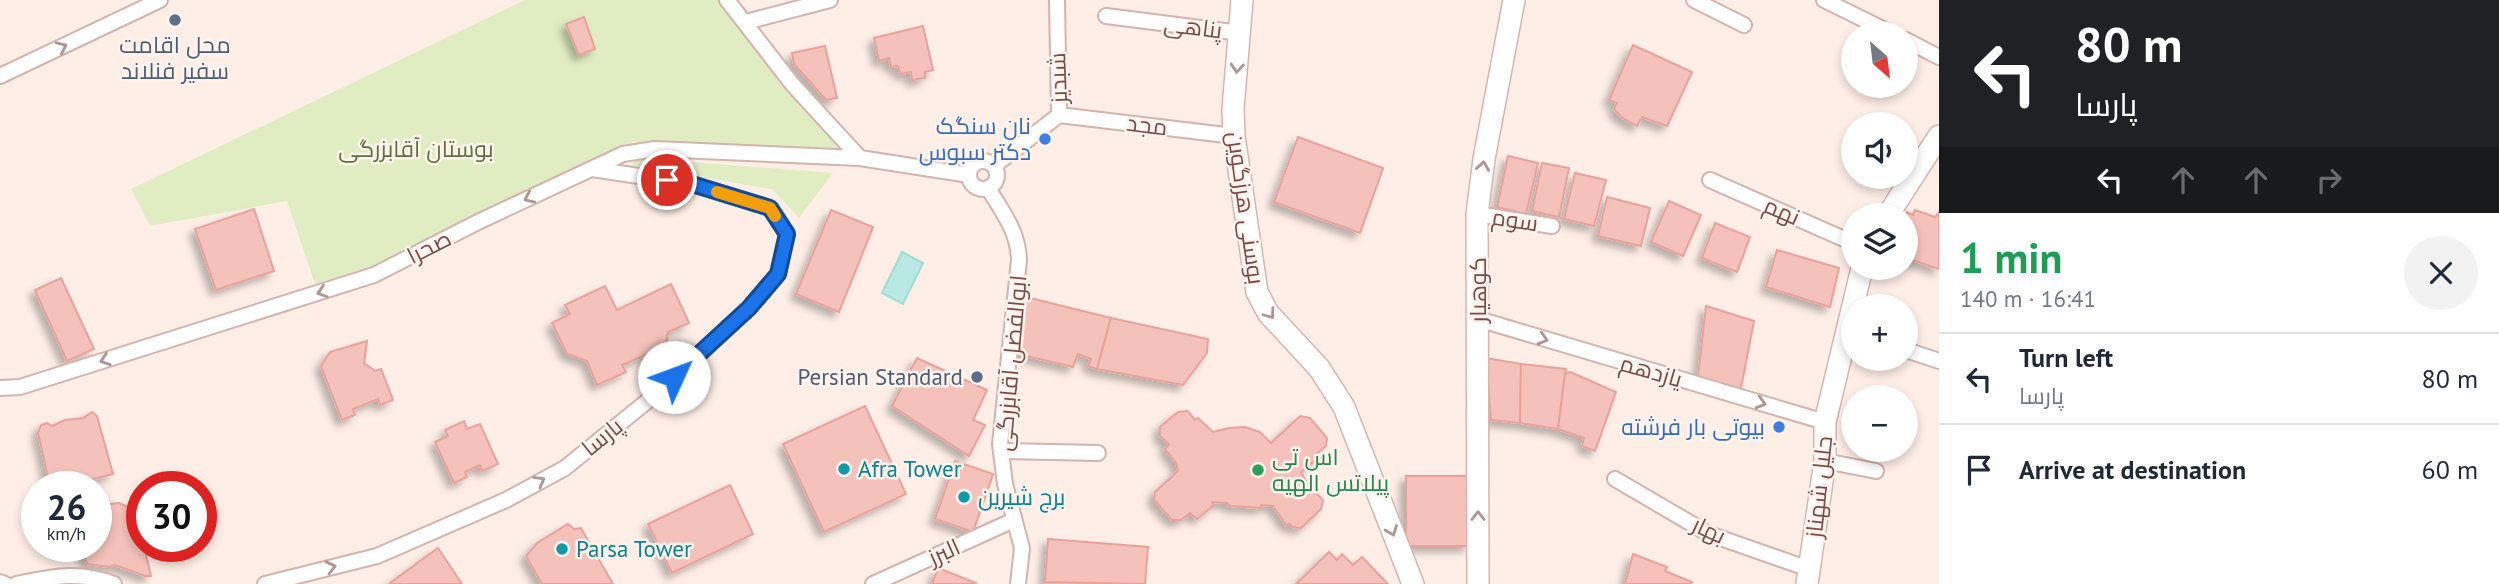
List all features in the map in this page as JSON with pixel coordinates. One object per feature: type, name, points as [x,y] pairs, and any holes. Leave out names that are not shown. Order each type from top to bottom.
[{"type":"street","points":[[0,76],[160,0]]},
{"type":"street","points":[[727,0],[793,85],[860,158],[969,175]]},
{"type":"street","points":[[746,22],[830,0]]},
{"type":"street","name":"شبدیز","points":[[994,166],[1059,115],[1057,0]]},
{"type":"street","name":"بوسنی هرزگوین","points":[[1242,0],[1233,109],[1234,136],[1248,246],[1257,292],[1268,313],[1319,368],[1344,407],[1413,584]]},
{"type":"street","name":"کوهیار","points":[[1478,584],[1477,214],[1484,159],[1514,0]]},
{"type":"street","points":[[1694,0],[1744,25]]},
{"type":"street","points":[[1824,0],[1867,21]]},
{"type":"street","name":"پناهی","points":[[1106,16],[1240,33]]},
{"type":"street","points":[[1918,46],[1939,57]]},
{"type":"street","name":"مجد","points":[[1059,115],[1234,136]]},
{"type":"street","points":[[1896,203],[1939,136]]},
{"type":"street","name":"صحرا","points":[[0,388],[20,387],[374,275],[623,154],[655,149],[860,158]]},
{"type":"street","points":[[984,161],[994,166],[997,176],[993,186],[983,190],[973,186],[969,175],[973,165],[984,161]]},
{"type":"street","name":"پارسا","points":[[265,584],[377,556],[506,500],[565,468],[656,394],[749,308],[778,274],[787,234],[770,208],[692,184],[590,169]]},
{"type":"street","name":"نهم","points":[[1710,180],[1841,238]]},
{"type":"street","name":"ابوالفضل آقابزرگی","points":[[988,188],[1015,232],[1019,260],[1001,450],[1004,484],[1023,548],[1018,584]]},
{"type":"street","name":"سوم","points":[[1477,214],[1552,226]]},
{"type":"street","name":"یازدهم","points":[[1478,319],[1825,422]]},
{"type":"street","points":[[1918,354],[1939,360]]},
{"type":"street","name":"جلیل شهناز","points":[[1808,576],[1825,461],[1825,422],[1841,363]]},
{"type":"street","points":[[1001,450],[1098,453]]},
{"type":"street","points":[[1825,461],[1875,471]]},
{"type":"street","name":"بهار","points":[[1615,479],[1709,534],[1808,576]]},
{"type":"street","name":"البرز","points":[[873,584],[1014,520]]},
{"type":"street","points":[[16,584],[65,575],[94,576],[114,584]]},
{"type":"street","points":[[0,582],[5,584]]},
{"type":"street","points":[[1018,584],[1028,584]]},
{"type":"green space","name":"بوستان آقابزرگی","points":[[525,0],[718,0],[842,148],[633,142],[371,267],[315,284],[287,201],[150,226],[131,189]]},
{"type":"green space","points":[[640,158],[833,173],[799,218],[772,189],[630,165]]},
{"type":"water","points":[[902,252],[923,263],[903,304],[882,293]]},
{"type":"building","points":[[584,17],[595,49],[579,55],[566,24]]},
{"type":"building","points":[[923,26],[933,70],[925,72],[925,78],[912,80],[911,72],[900,74],[898,66],[891,67],[889,58],[879,61],[874,38]]},
{"type":"building","points":[[1633,45],[1692,72],[1667,126],[1642,117],[1637,126],[1621,117],[1614,109],[1617,103],[1609,100]]},
{"type":"building","points":[[825,46],[837,98],[826,100],[794,64],[792,53]]},
{"type":"building","points":[[1298,137],[1383,168],[1360,233],[1274,202]]},
{"type":"building","points":[[1508,156],[1538,163],[1526,214],[1497,207]]},
{"type":"building","points":[[1542,163],[1569,168],[1559,217],[1532,211]]},
{"type":"building","points":[[1575,173],[1606,180],[1594,226],[1564,219]]},
{"type":"building","points":[[1607,197],[1650,208],[1641,246],[1598,236]]},
{"type":"building","points":[[1669,201],[1701,215],[1683,256],[1651,242]]},
{"type":"building","points":[[254,209],[274,271],[216,290],[195,229]]},
{"type":"building","points":[[831,210],[873,227],[839,312],[796,294]]},
{"type":"building","points":[[1918,211],[1935,217],[1939,212],[1939,269],[1918,262]]},
{"type":"building","points":[[1715,223],[1750,237],[1737,272],[1702,258]]},
{"type":"building","points":[[1777,250],[1839,268],[1830,307],[1766,287]]},
{"type":"building","points":[[61,278],[94,349],[67,361],[35,290]]},
{"type":"building","points":[[671,284],[689,323],[668,332],[666,346],[622,365],[626,372],[597,385],[587,361],[567,354],[552,323],[570,314],[565,305],[605,286],[617,310]]},
{"type":"building","points":[[1022,296],[1111,318],[1097,369],[1088,366],[1091,359],[1078,354],[1073,367],[1014,353]]},
{"type":"building","points":[[1706,306],[1754,321],[1740,393],[1698,377]]},
{"type":"building","points":[[1111,318],[1208,339],[1207,353],[1183,385],[1097,369]]},
{"type":"building","points":[[367,341],[364,363],[375,371],[381,369],[393,400],[380,405],[378,399],[353,409],[355,415],[342,420],[321,366],[330,352]]},
{"type":"building","points":[[917,358],[987,390],[973,420],[985,425],[969,456],[892,406]]},
{"type":"building","points":[[1486,358],[1521,364],[1520,423],[1491,420]]},
{"type":"building","points":[[1521,364],[1566,369],[1558,429],[1520,423]]},
{"type":"building","points":[[1570,372],[1616,392],[1595,451],[1582,446],[1584,438],[1558,429],[1565,374]]},
{"type":"building","name":"Afra Tower","points":[[865,406],[906,494],[824,532],[783,444]]},
{"type":"building","points":[[1188,411],[1195,420],[1198,418],[1213,432],[1245,427],[1260,432],[1271,443],[1300,416],[1310,418],[1327,438],[1326,446],[1316,454],[1319,457],[1301,472],[1308,485],[1311,483],[1323,500],[1321,509],[1301,528],[1286,525],[1273,506],[1261,505],[1261,508],[1212,502],[1213,506],[1197,519],[1190,513],[1181,520],[1172,520],[1154,500],[1155,492],[1178,471],[1176,463],[1165,449],[1169,444],[1160,436],[1160,427],[1178,412]]},
{"type":"building","points":[[92,412],[97,416],[113,474],[112,471],[47,471],[38,433],[41,425],[47,423],[52,426],[65,420],[83,418]]},
{"type":"building","points":[[464,421],[467,429],[480,424],[498,464],[482,471],[480,465],[465,472],[467,477],[454,483],[435,442],[448,436],[445,430]]},
{"type":"building","name":"برج شیرین","points":[[955,461],[993,474],[973,532],[935,519]]},
{"type":"building","points":[[1406,476],[1470,476],[1469,546],[1406,546]]},
{"type":"building","points":[[730,485],[753,534],[672,573],[648,524]]},
{"type":"building","points":[[112,504],[126,506],[126,562],[148,562],[151,576],[115,565],[110,567],[87,564],[112,562]]},
{"type":"building","name":"Parsa Tower","points":[[568,524],[574,529],[581,528],[613,584],[542,584],[526,556],[537,543]]},
{"type":"building","points":[[1048,539],[1148,547],[1145,584],[1045,582]]},
{"type":"building","points":[[438,548],[462,584],[390,584],[390,583]]},
{"type":"building","points":[[1329,552],[1337,560],[1342,554],[1353,565],[1362,557],[1388,584],[1296,584]]},
{"type":"building","points":[[1633,554],[1667,567],[1665,571],[1692,582],[1625,584]]},
{"type":"building","points":[[938,568],[976,583],[932,584]]},
{"type":"slow traffic","points":[[717,192],[770,208],[775,216]]},
{"type":"place","name":"محل اقامت سفیر فنلاند","points":[[175,20]]},
{"type":"place","name":"نان سنگک دکتر سبوس","points":[[1045,139]]},
{"type":"place","name":"Persian Standard","points":[[977,377]]},
{"type":"place","name":"بیوتی بار فرشته","points":[[1779,427]]},
{"type":"place","name":"Afra Tower","points":[[844,469]]},
{"type":"place","name":"اس تی پیلاتس الهیه","points":[[1258,470]]},
{"type":"place","name":"برج شیرین","points":[[964,497]]},
{"type":"place","name":"Parsa Tower","points":[[562,549]]},
{"type":"route","points":[[667,180],[692,184],[770,208],[787,234],[778,274],[749,308],[674,377]]}]
